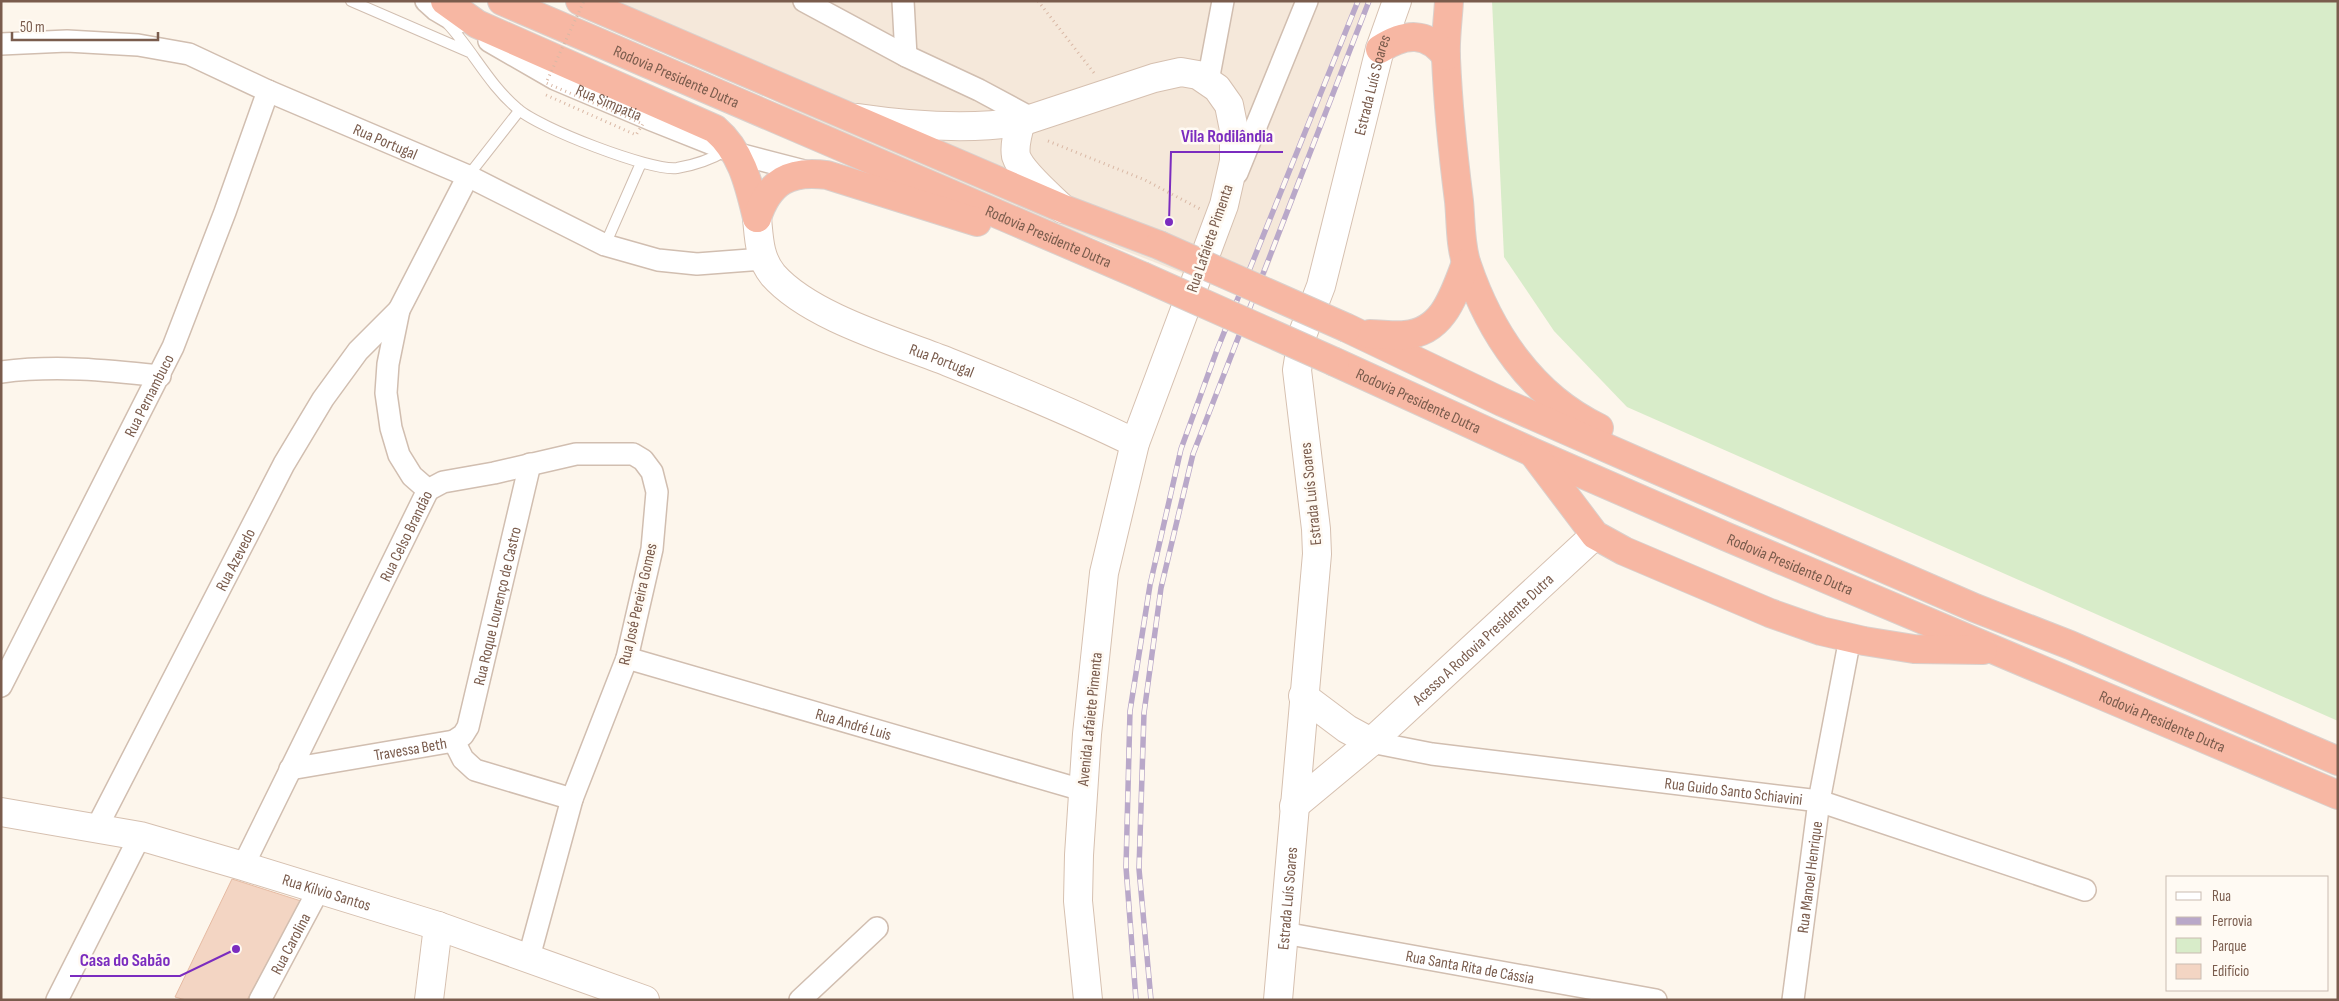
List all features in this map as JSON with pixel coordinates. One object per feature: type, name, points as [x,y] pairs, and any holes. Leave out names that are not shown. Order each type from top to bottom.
[{"type":"highway","name":"Rodovia Presidente Dutra","points":[[502,1],[1142,276],[1532,452],[2338,795]]},
{"type":"highway","name":"Rodovia Presidente Dutra","points":[[580,1],[1064,209],[1159,245],[1354,331],[1520,410],[1975,608],[2070,645],[2338,761]]},
{"type":"highway","points":[[1449,1],[1446,56],[1454,159],[1466,263],[1498,336],[1540,388],[1576,418],[1935,576],[2070,645]]},
{"type":"highway","points":[[435,4],[715,129],[725,138],[731,152],[744,168],[757,218]]},
{"type":"highway","points":[[1380,49],[1401,38],[1413,37],[1428,39],[1439,46],[1446,56]]},
{"type":"highway","points":[[757,218],[763,200],[769,192],[787,177],[808,172],[827,175],[974,222],[1020,223]]},
{"type":"highway","points":[[1354,331],[1406,335],[1428,328],[1441,317],[1451,302],[1466,263]]},
{"type":"highway","points":[[1532,452],[1595,535],[1624,552],[1770,613],[1821,631],[1914,649],[1996,650]]},
{"type":"main road","name":"Estrada Luís Soares","points":[[1278,1000],[1303,696],[1317,554],[1316,529],[1297,370],[1304,333],[1321,286],[1380,49],[1397,1]]},
{"type":"main road","name":"Rua Lafaiete Pimenta","points":[[842,115],[954,127],[1026,120],[1175,73],[1192,73],[1217,88],[1229,105],[1234,130],[1234,161],[1221,213],[1135,443]]},
{"type":"main road","points":[[1026,120],[1017,137],[1016,158],[1030,176],[1064,209]]},
{"type":"main road","name":"Rua Portugal","points":[[757,218],[759,243],[763,259],[773,274],[796,295],[838,318],[1064,408],[1135,443]]},
{"type":"main road","name":"Avenida Lafaiete Pimenta","points":[[1088,1000],[1078,901],[1082,790],[1104,573],[1135,443]]},
{"type":"main road","name":"Acesso A Rodovia Presidente Dutra","points":[[1294,806],[1372,742],[1595,535]]},
{"type":"main road","points":[[1303,696],[1347,729],[1372,742]]},
{"type":"main road","name":"Rua Kilvio Santos","points":[[1,812],[38,820],[97,827],[140,836],[243,866],[438,926],[529,957],[593,991],[645,1000]]},
{"type":"main road","points":[[429,1000],[438,926]]},
{"type":"street","points":[[804,1],[906,56],[979,90],[1026,120]]},
{"type":"street","points":[[903,1],[906,56]]},
{"type":"street","points":[[1208,81],[1223,1]]},
{"type":"street","points":[[1221,213],[1307,1]]},
{"type":"street","name":"Rua Portugal","points":[[1,44],[66,41],[138,45],[189,54],[268,91],[468,176],[605,245],[658,260],[697,264],[763,259]]},
{"type":"street","name":"Rua Pernambuco","points":[[1,686],[160,376],[226,212],[268,91]]},
{"type":"street","points":[[731,152],[808,172]]},
{"type":"street","name":"Rua Celso Brandão","points":[[243,866],[428,490],[412,476],[399,455],[391,428],[386,393],[388,364],[400,310],[468,176]]},
{"type":"street","name":"Rua Azevedo","points":[[97,827],[284,464],[323,398],[358,350],[400,310]]},
{"type":"street","points":[[1,372],[38,367],[95,368],[160,376]]},
{"type":"street","name":"Rua José Pereira Gomes","points":[[428,490],[444,482],[576,454],[633,454],[643,460],[652,472],[657,492],[652,549],[627,658],[572,799],[529,957]]},
{"type":"street","name":"Rua Roque Lourenço de Castro","points":[[454,741],[463,735],[468,727],[530,464]]},
{"type":"street","name":"Rua Manoel Henrique","points":[[1793,1000],[1819,801],[1850,638]]},
{"type":"street","name":"Rua André Luis","points":[[627,658],[1082,790]]},
{"type":"street","name":"Travessa Beth","points":[[290,769],[454,741],[463,759],[474,770],[572,799]]},
{"type":"street","name":"Rua Guido Santo Schiavini","points":[[1372,742],[1432,754],[1819,801],[2085,890]]},
{"type":"street","points":[[57,1000],[140,836]]},
{"type":"street","name":"Rua Carolina","points":[[260,1000],[319,889]]},
{"type":"street","points":[[800,1000],[877,928]]},
{"type":"street","name":"Rua Santa Rita de Cássia","points":[[1284,933],[1656,1000]]},
{"type":"lane","points":[[351,1],[470,53]]},
{"type":"lane","points":[[435,4],[490,82],[519,111],[549,127],[641,163],[654,166],[676,168],[731,152]]},
{"type":"lane","points":[[468,176],[519,111]]},
{"type":"lane","points":[[605,245],[641,163]]},
{"type":"path","points":[[546,95],[636,134],[643,124],[546,82],[584,1]]},
{"type":"path","points":[[1038,1],[1076,48],[1108,93]]},
{"type":"path","points":[[1048,141],[1221,213]]},
{"type":"shaded area","points":[[597,1],[1369,1],[1256,302],[848,142]]},
{"type":"green space","points":[[1492,1],[2338,1],[2338,721],[1627,407],[1554,331],[1504,257]]},
{"type":"building","points":[[232,879],[301,901],[247,1000],[186,1000],[175,997]]},
{"type":"railway","points":[[1136,1000],[1126,867],[1130,711],[1150,585],[1181,449],[1217,350],[1358,1]]},
{"type":"railway","points":[[1151,1000],[1139,869],[1144,713],[1161,588],[1193,454],[1369,1]]},
{"type":"place","name":"Vila Rodilândia","points":[[1169,222]]},
{"type":"place","name":"Casa do Sabão","points":[[236,949]]}]
